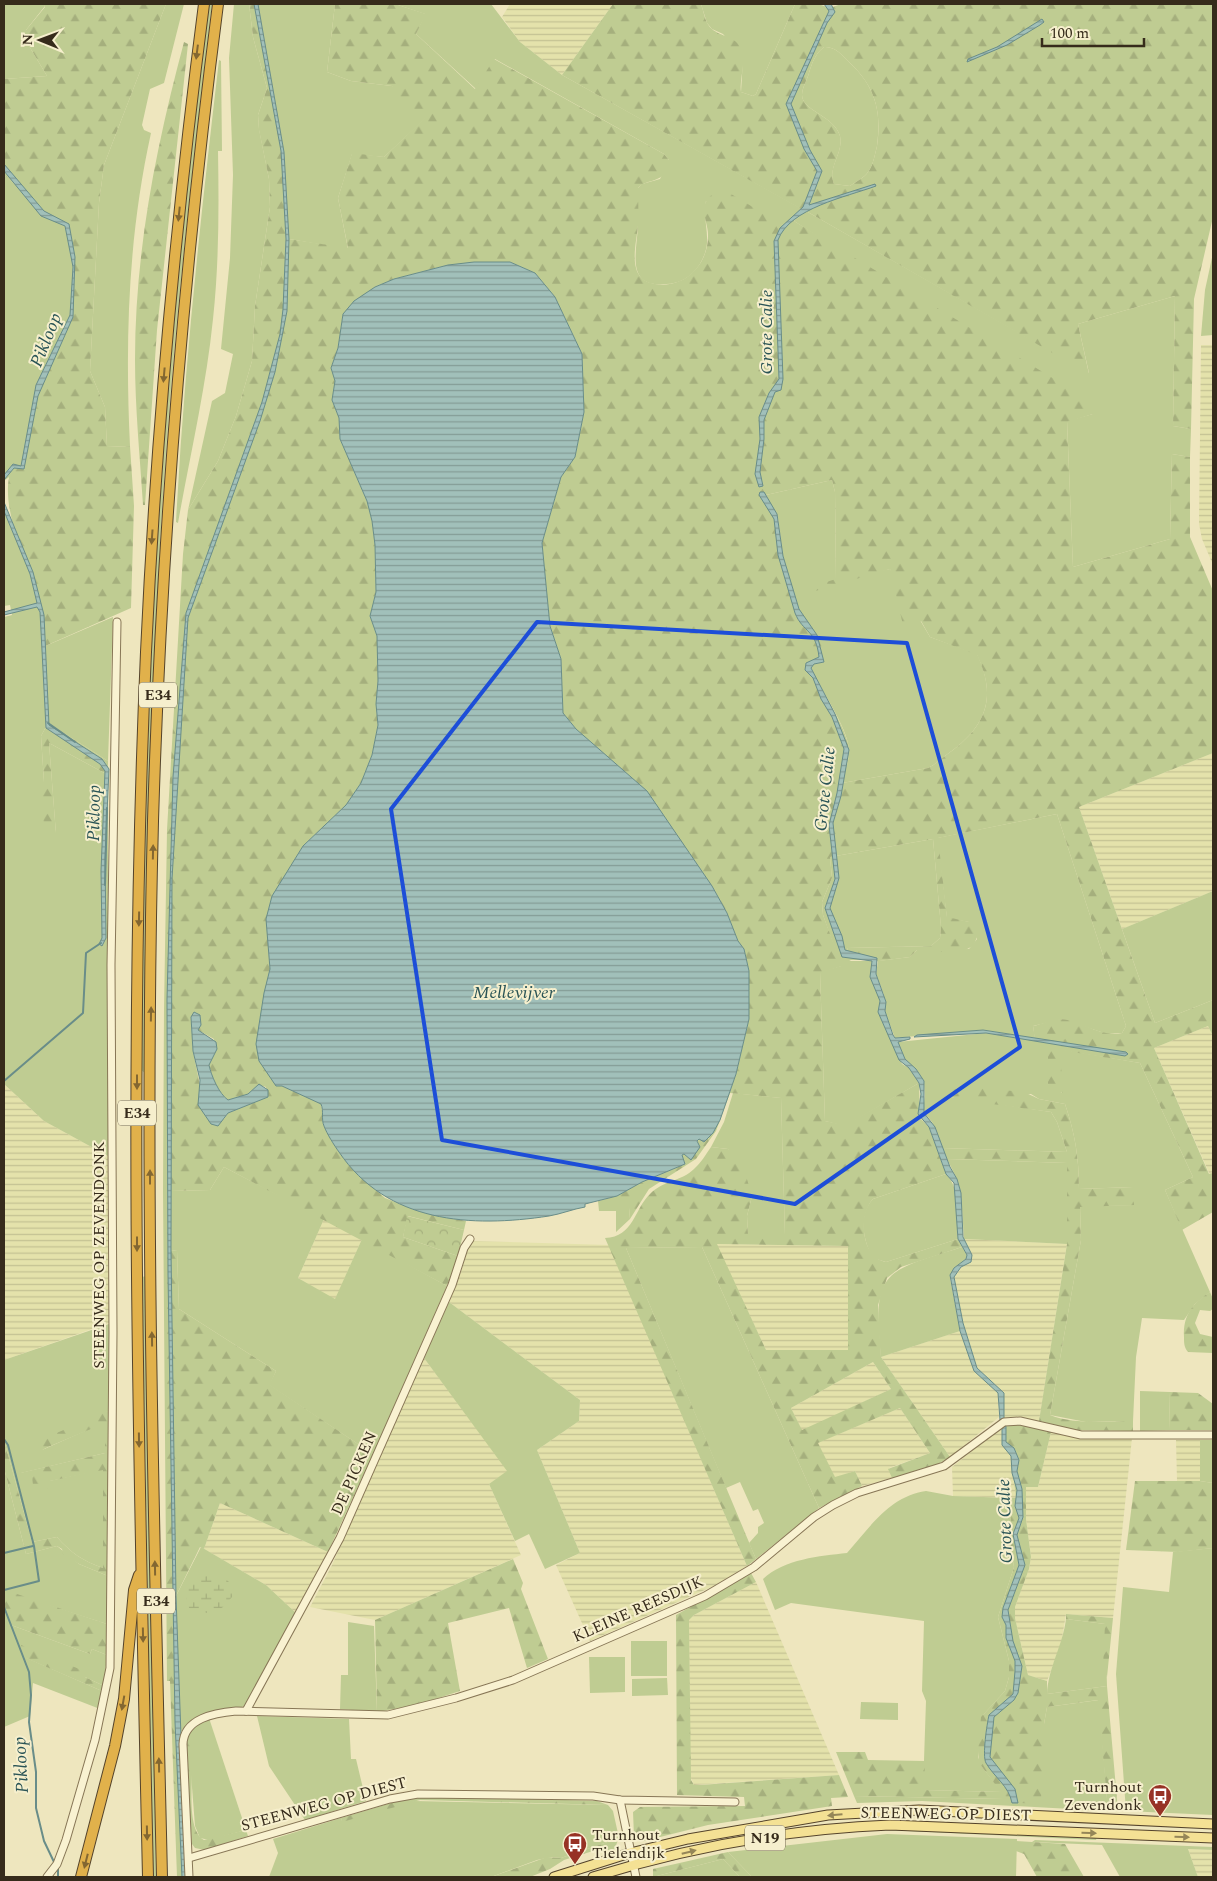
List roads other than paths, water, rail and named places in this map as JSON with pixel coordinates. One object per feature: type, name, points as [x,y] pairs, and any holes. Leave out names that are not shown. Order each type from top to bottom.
[{"type":"highway","name":"E34","points":[[148,1877],[141,1569],[137,1254],[140,835],[146,653],[162,396],[176,244],[204,4]]},
{"type":"highway","name":"E34","points":[[162,1877],[150,1243],[153,823],[162,607],[174,424],[188,254],[218,4]]},
{"type":"highway","points":[[81,1877],[115,1746],[124,1699],[134,1590],[141,1569]]},
{"type":"main road","name":"STEENWEG OP DIEST","points":[[554,1877],[630,1853],[722,1832],[819,1817],[868,1812],[919,1810],[1213,1824]]},
{"type":"main road","points":[[1122,1834],[1123,1820]]},
{"type":"main road","name":"STEENWEG OP DIEST","points":[[593,1877],[692,1851],[742,1842],[858,1827],[890,1825],[1213,1838]]},
{"type":"street","name":"STEENWEG OP ZEVENDONK","points":[[47,1877],[57,1864],[68,1830],[95,1740],[106,1695],[110,1668],[113,1342],[111,964],[117,622]]},
{"type":"street","name":"DE PICKEN","points":[[246,1711],[340,1538],[452,1285],[464,1248],[470,1239]]},
{"type":"street","name":"KLEINE REESDIJK","points":[[190,1877],[183,1744],[184,1734],[191,1724],[212,1715],[246,1711],[388,1715],[456,1698],[513,1680],[705,1596],[754,1567],[814,1517],[833,1505],[857,1493],[944,1466],[1004,1422],[1020,1421],[1081,1435],[1213,1435]]},
{"type":"street","name":"STEENWEG OP DIEST","points":[[189,1858],[390,1799],[418,1794],[593,1796],[620,1800],[735,1802]]},
{"type":"street","points":[[620,1800],[636,1877]]},
{"type":"water","points":[[254,4],[258,4],[284,152],[289,239],[287,311],[275,372],[260,421],[188,618],[172,879],[171,1250],[176,1596],[186,1877],[182,1877],[175,1722],[168,1274],[167,999],[173,777],[186,613],[262,402],[280,334],[283,309],[286,239],[281,151]]},
{"type":"water","points":[[824,4],[831,4],[835,12],[827,23],[791,104],[810,150],[822,171],[809,205],[875,184],[876,186],[835,199],[806,212],[784,229],[778,240],[783,379],[781,390],[775,392],[764,420],[760,472],[763,486],[759,487],[755,474],[760,439],[759,417],[769,393],[779,379],[774,241],[780,228],[803,207],[817,171],[804,149],[786,104],[829,11]]},
{"type":"water","points":[[1042,19],[1044,22],[1040,25],[1007,45],[967,62],[968,59],[997,47]]},
{"type":"water","points":[[4,164],[44,211],[69,224],[75,257],[73,317],[38,396],[24,469],[14,468],[4,480],[4,475],[13,464],[21,466],[36,385],[70,315],[73,267],[65,226],[41,216],[4,171]]},
{"type":"water","name":"Mellevijver","points":[[474,262],[510,262],[535,273],[555,297],[582,354],[584,412],[575,457],[561,477],[542,543],[550,626],[561,659],[563,713],[576,729],[647,791],[712,886],[727,913],[738,941],[744,949],[749,971],[749,1019],[736,1074],[720,1120],[713,1133],[704,1142],[699,1139],[697,1141],[700,1147],[691,1160],[684,1154],[682,1155],[685,1164],[642,1182],[617,1196],[585,1204],[585,1207],[549,1216],[520,1220],[490,1221],[461,1220],[433,1215],[406,1207],[381,1194],[359,1176],[335,1146],[324,1126],[321,1104],[282,1086],[276,1086],[259,1061],[256,1044],[270,969],[266,919],[272,896],[303,846],[346,805],[361,783],[372,755],[378,725],[376,704],[378,681],[377,636],[370,616],[376,592],[375,545],[372,521],[367,501],[340,439],[339,418],[332,400],[335,381],[331,368],[338,348],[343,314],[354,301],[375,287],[394,279],[448,265]]},
{"type":"water","points":[[760,492],[764,492],[777,514],[783,556],[799,609],[817,635],[824,662],[814,664],[811,668],[835,714],[849,750],[841,796],[833,823],[839,878],[830,908],[842,936],[845,950],[877,958],[876,974],[886,1002],[885,1011],[893,1035],[895,1038],[910,1037],[910,1039],[898,1042],[905,1059],[916,1069],[924,1081],[924,1113],[935,1127],[961,1193],[963,1237],[972,1255],[971,1262],[961,1267],[954,1277],[963,1323],[977,1368],[1004,1393],[1004,1419],[1000,1420],[998,1393],[974,1371],[960,1331],[950,1275],[954,1268],[966,1259],[967,1255],[958,1239],[954,1183],[946,1174],[929,1127],[918,1114],[921,1094],[919,1083],[909,1068],[899,1060],[878,1012],[880,1001],[870,977],[872,961],[842,957],[825,908],[835,879],[829,825],[837,793],[844,749],[832,717],[821,699],[813,678],[805,670],[806,663],[819,657],[817,648],[812,636],[795,613],[778,555],[774,519],[759,495]]},
{"type":"water","points":[[4,502],[33,572],[44,615],[49,725],[102,759],[109,769],[105,858],[106,938],[102,946],[99,944],[102,938],[101,871],[105,771],[100,764],[46,728],[40,612],[37,607],[4,615],[4,612],[37,603],[30,574],[4,511]]},
{"type":"water","points":[[194,1012],[200,1015],[201,1025],[198,1030],[216,1042],[217,1049],[209,1065],[216,1084],[225,1097],[228,1100],[248,1094],[259,1084],[268,1090],[268,1097],[228,1113],[218,1126],[211,1124],[198,1105],[200,1080],[193,1051],[191,1017]]},
{"type":"water","points":[[983,1030],[1126,1052],[1128,1054],[1125,1056],[986,1033],[914,1037],[917,1035]]},
{"type":"water","points":[[1006,1426],[1006,1442],[1014,1448],[1019,1460],[1017,1471],[1022,1489],[1023,1517],[1017,1535],[1025,1565],[1008,1610],[1013,1641],[1022,1666],[1018,1693],[1014,1700],[994,1717],[990,1757],[1015,1789],[1018,1803],[1012,1803],[1005,1787],[986,1763],[984,1754],[989,1715],[1013,1694],[1015,1671],[1015,1661],[1006,1638],[1006,1625],[1002,1617],[1003,1608],[1019,1565],[1013,1534],[1019,1518],[1015,1506],[1017,1490],[1012,1473],[1011,1456],[1002,1445],[1002,1427]]},
{"type":"waterway","name":"Pikloop","points":[[48,723],[75,742]]},
{"type":"waterway","name":"Pikloop","points":[[105,885],[107,808]]},
{"type":"waterway","name":"Pikloop","points":[[4,1081],[83,1013],[86,953],[101,943]]},
{"type":"waterway","name":"Pikloop","points":[[4,1439],[8,1445],[34,1546],[39,1581],[4,1590]]},
{"type":"waterway","points":[[4,1553],[33,1546]]},
{"type":"waterway","name":"Pikloop","points":[[4,1607],[29,1672],[31,1695],[29,1722],[36,1772],[36,1808],[44,1841],[54,1862]]},
{"type":"waterway","name":"Pikloop","points":[[58,1868],[58,1877]]},
{"type":"place","name":"Turnhout Zevendonk","points":[[1160,1817]]},
{"type":"place","name":"Turnhout Tielendijk","points":[[575,1865]]},
{"type":"water label","name":"Grote Calie","points":[[766,332]]},
{"type":"water label","name":"Grote Calie","points":[[825,789]]},
{"type":"water label","name":"Grote Calie","points":[[1005,1521]]}]
